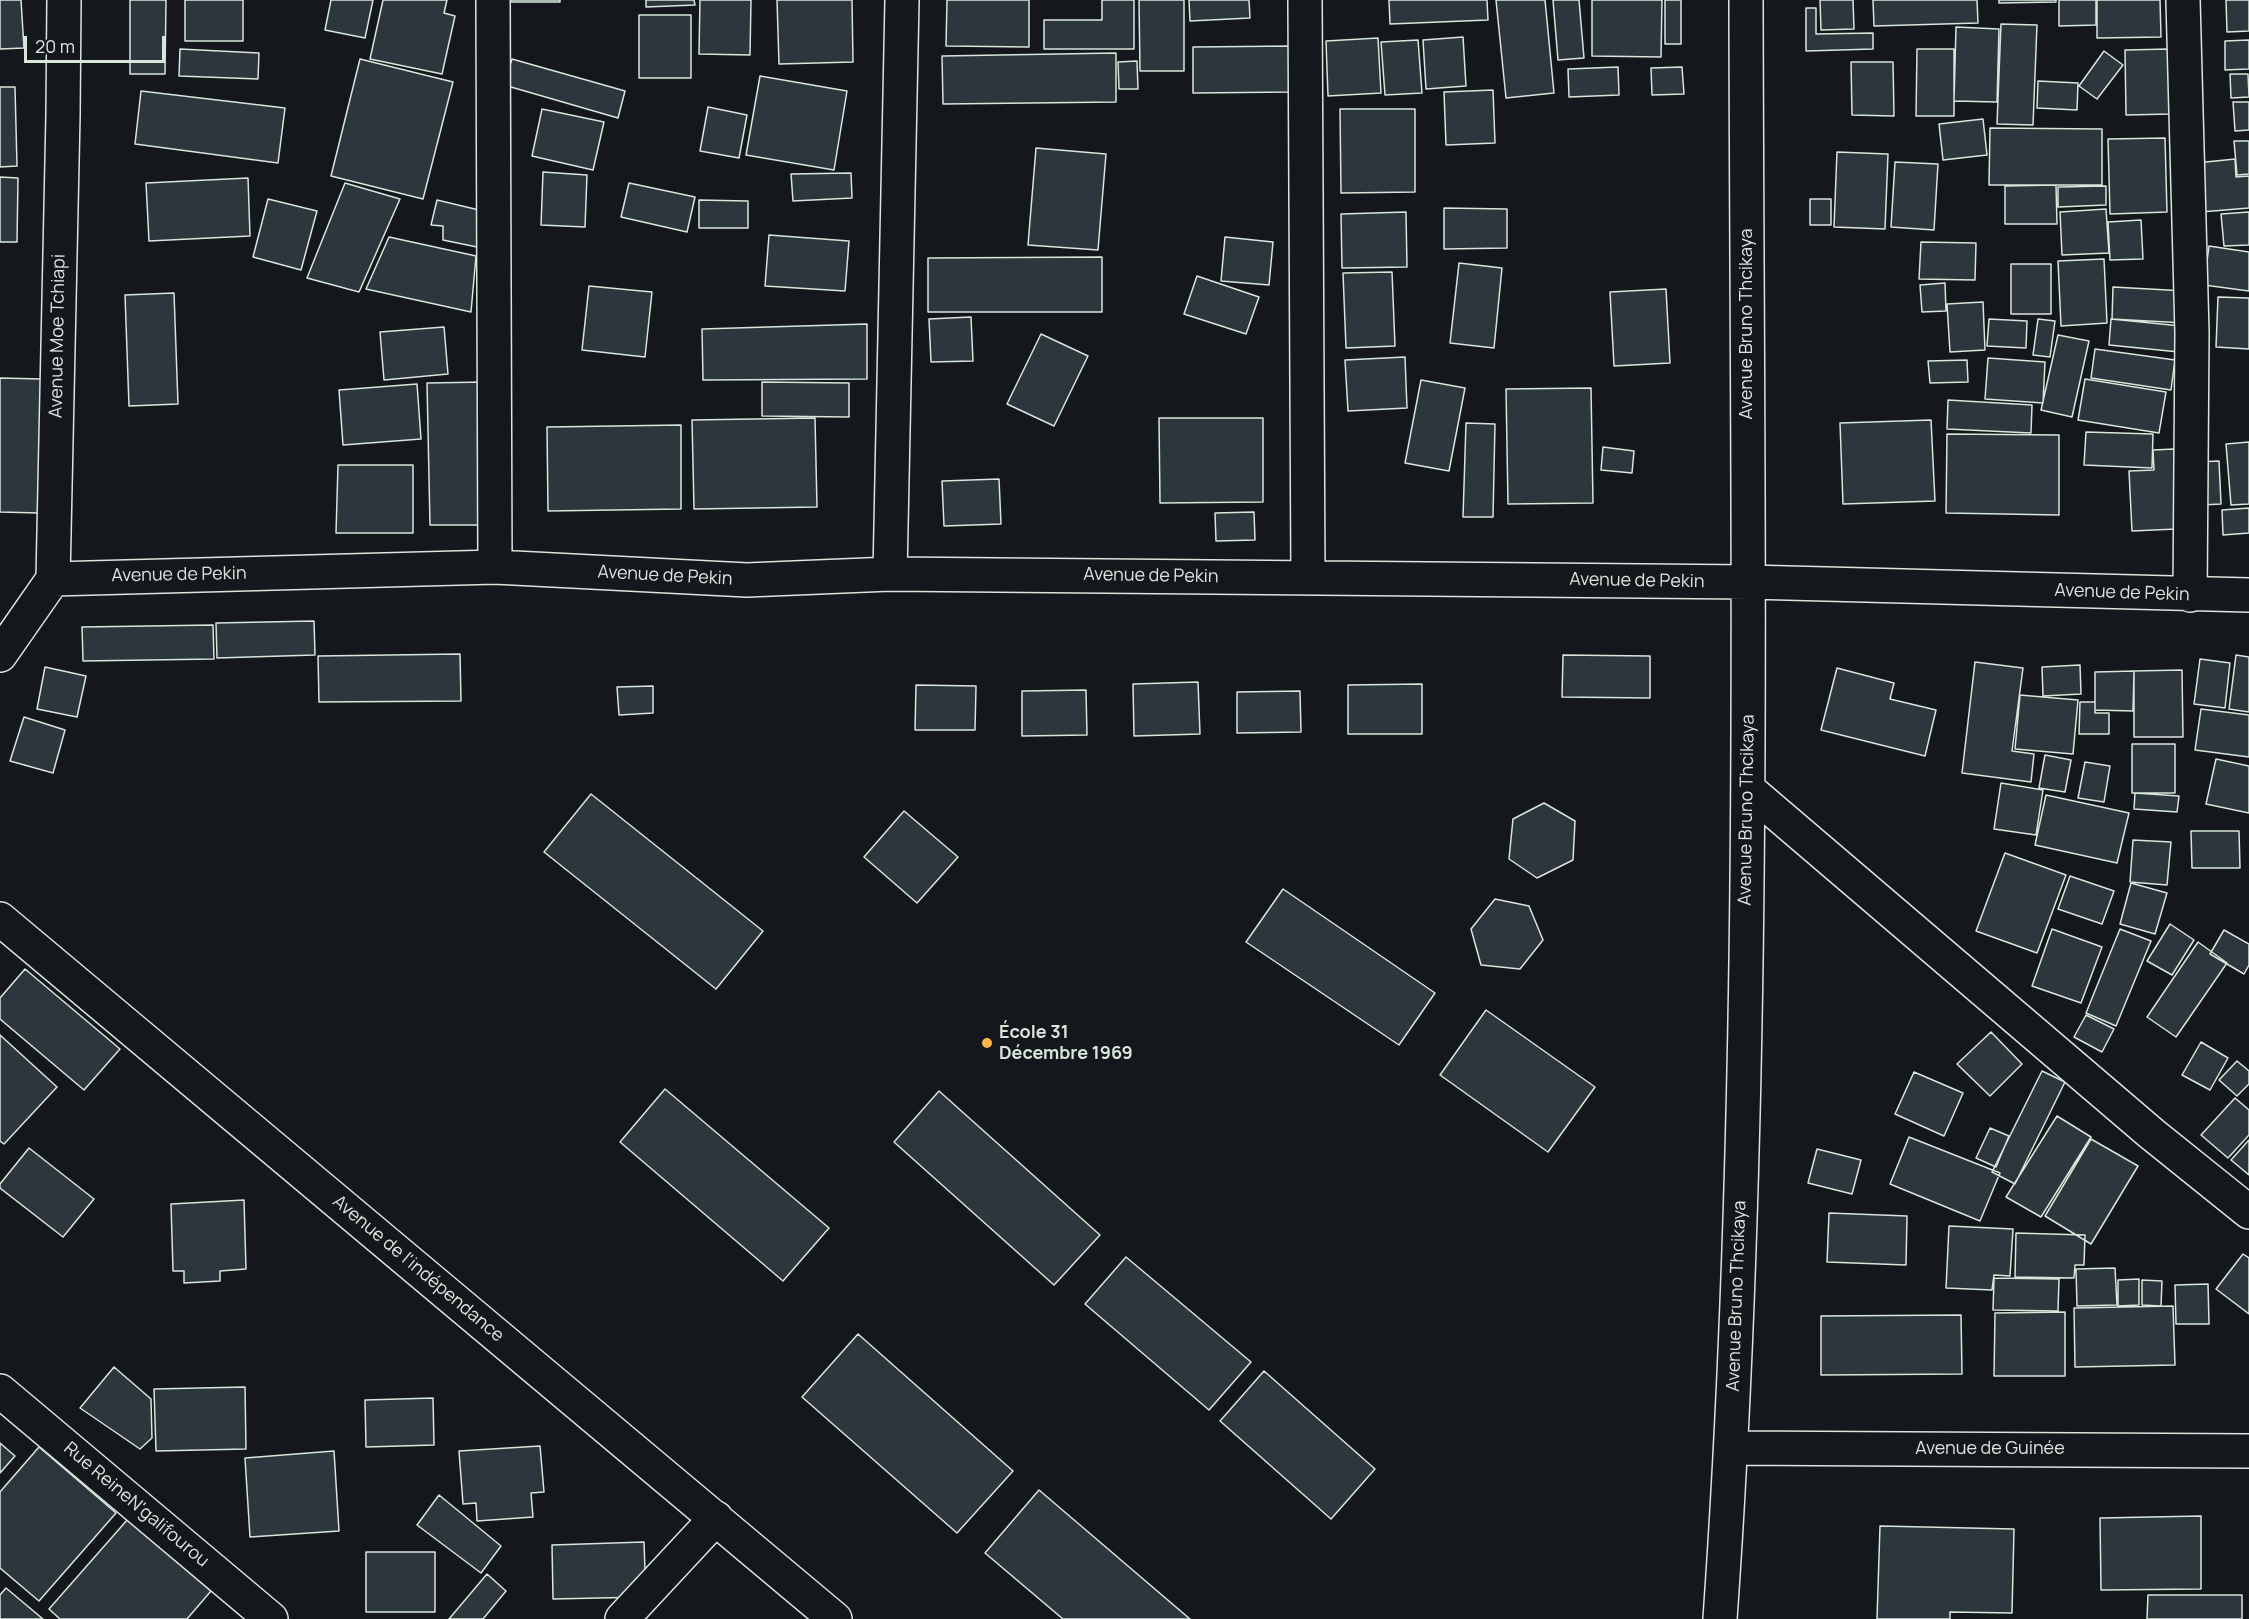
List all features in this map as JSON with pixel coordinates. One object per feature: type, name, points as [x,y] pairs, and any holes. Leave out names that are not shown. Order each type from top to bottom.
[{"type":"street","name":"Avenue Moe Tchiapi","points":[[52,579],[64,0]]},
{"type":"street","points":[[493,0],[495,567]]},
{"type":"street","points":[[890,574],[902,0]]},
{"type":"street","points":[[1305,0],[1308,578]]},
{"type":"street","name":"Avenue Bruno Thcikaya","points":[[1720,1619],[1732,1448],[1744,1088],[1749,582],[1746,0]]},
{"type":"street","points":[[2183,0],[2192,333],[2190,595]]},
{"type":"street","name":"Avenue de Pekin","points":[[52,579],[495,567],[747,580],[890,574],[1749,582],[2249,595]]},
{"type":"street","points":[[0,655],[52,579]]},
{"type":"street","points":[[1748,789],[2152,1134],[2249,1212]]},
{"type":"street","name":"Avenue de l'indépendance","points":[[0,919],[835,1619]]},
{"type":"street","name":"Rue ReineN'galifourou","points":[[0,1391],[271,1619]]},
{"type":"street","name":"Avenue de Guinée","points":[[1732,1448],[2249,1451]]},
{"type":"street","points":[[622,1619],[716,1518]]},
{"type":"building","points":[[0,0],[21,0],[24,48],[0,49]]},
{"type":"building","points":[[130,0],[166,0],[165,74],[130,74]]},
{"type":"building","points":[[185,0],[243,0],[243,41],[185,41]]},
{"type":"building","points":[[331,0],[373,0],[365,38],[325,30]]},
{"type":"building","points":[[383,0],[447,0],[444,13],[455,16],[442,74],[370,59]]},
{"type":"building","points":[[507,0],[560,0],[560,2],[507,2]]},
{"type":"building","points":[[646,0],[694,0],[695,5],[646,7]]},
{"type":"building","points":[[700,0],[751,0],[750,55],[699,54]]},
{"type":"building","points":[[777,0],[852,0],[853,62],[779,64]]},
{"type":"building","points":[[947,0],[1029,0],[1029,47],[946,46]]},
{"type":"building","points":[[1102,0],[1134,0],[1134,49],[1044,49],[1044,20],[1102,20]]},
{"type":"building","points":[[1139,0],[1184,0],[1184,71],[1140,71]]},
{"type":"building","points":[[1189,0],[1249,0],[1250,18],[1190,21]]},
{"type":"building","points":[[1389,0],[1487,0],[1488,20],[1390,24]]},
{"type":"building","points":[[1496,0],[1545,0],[1554,93],[1506,98]]},
{"type":"building","points":[[1553,0],[1579,0],[1584,58],[1558,60]]},
{"type":"building","points":[[1592,0],[1662,0],[1661,57],[1592,56]]},
{"type":"building","points":[[1665,0],[1681,0],[1681,44],[1665,44]]},
{"type":"building","points":[[1820,0],[1853,0],[1854,29],[1821,30]]},
{"type":"building","points":[[1873,0],[1977,0],[1978,23],[1874,26]]},
{"type":"building","points":[[1999,0],[2056,0],[2056,2],[1999,3]]},
{"type":"building","points":[[2059,0],[2096,0],[2096,25],[2059,26]]},
{"type":"building","points":[[2097,0],[2160,0],[2161,37],[2097,38]]},
{"type":"building","points":[[2226,0],[2249,0],[2249,31],[2227,32]]},
{"type":"building","points":[[1806,8],[1816,8],[1816,34],[1873,33],[1873,49],[1806,51]]},
{"type":"building","points":[[639,15],[691,15],[691,78],[639,78]]},
{"type":"building","points":[[2001,24],[2037,25],[2033,125],[1997,124]]},
{"type":"building","points":[[1956,27],[1999,29],[1997,102],[1954,101]]},
{"type":"building","points":[[1463,37],[1466,86],[1426,89],[1423,40]]},
{"type":"building","points":[[1378,38],[1381,93],[1328,96],[1326,41]]},
{"type":"building","points":[[1418,40],[1422,93],[1385,95],[1381,42]]},
{"type":"building","points":[[2249,40],[2249,69],[2225,70],[2225,41]]},
{"type":"building","points":[[1293,46],[1293,92],[1193,93],[1193,47]]},
{"type":"building","points":[[180,49],[259,53],[258,79],[179,76]]},
{"type":"building","points":[[1917,49],[1954,49],[1954,116],[1916,116]]},
{"type":"building","points":[[2169,49],[2170,114],[2126,115],[2125,50]]},
{"type":"building","points":[[2104,51],[2123,65],[2097,99],[2079,86]]},
{"type":"building","points":[[1116,53],[1116,102],[943,104],[942,56]]},
{"type":"building","points":[[360,59],[453,82],[423,199],[331,176]]},
{"type":"building","points":[[512,59],[625,91],[618,118],[504,85]]},
{"type":"building","points":[[1137,61],[1138,89],[1119,89],[1118,62]]},
{"type":"building","points":[[1851,62],[1893,62],[1894,116],[1852,115]]},
{"type":"building","points":[[1618,67],[1619,95],[1569,97],[1568,69]]},
{"type":"building","points":[[1682,67],[1684,94],[1652,95],[1651,68]]},
{"type":"building","points":[[2230,74],[2248,74],[2249,97],[2231,98]]},
{"type":"building","points":[[760,76],[847,91],[834,170],[746,155]]},
{"type":"building","points":[[2038,81],[2078,83],[2077,110],[2037,108]]},
{"type":"building","points":[[0,87],[15,87],[17,166],[0,167]]},
{"type":"building","points":[[1493,90],[1495,143],[1446,145],[1444,92]]},
{"type":"building","points":[[141,91],[285,108],[278,163],[135,144]]},
{"type":"building","points":[[2233,102],[2249,102],[2249,130],[2235,131]]},
{"type":"building","points":[[708,107],[747,115],[739,158],[700,151]]},
{"type":"building","points":[[542,109],[604,122],[593,170],[532,156]]},
{"type":"building","points":[[1340,109],[1415,109],[1415,192],[1341,193]]},
{"type":"building","points":[[1983,119],[1987,155],[1943,160],[1939,124]]},
{"type":"building","points":[[1990,128],[2102,129],[2102,185],[1989,185]]},
{"type":"building","points":[[2165,138],[2167,212],[2110,214],[2108,139]]},
{"type":"building","points":[[2234,141],[2249,141],[2249,174],[2237,175]]},
{"type":"building","points":[[1036,148],[1106,154],[1098,250],[1028,245]]},
{"type":"building","points":[[1837,152],[1888,154],[1885,229],[1834,227]]},
{"type":"building","points":[[2235,159],[2236,177],[2249,176],[2249,208],[2201,212],[2196,163]]},
{"type":"building","points":[[1895,162],[1938,164],[1934,230],[1891,227]]},
{"type":"building","points":[[543,172],[587,175],[585,227],[541,225]]},
{"type":"building","points":[[851,173],[852,198],[793,201],[791,174]]},
{"type":"building","points":[[0,177],[18,178],[17,242],[0,242]]},
{"type":"building","points":[[248,178],[250,236],[149,241],[146,183]]},
{"type":"building","points":[[345,183],[400,199],[359,292],[307,278]]},
{"type":"building","points":[[629,183],[695,197],[687,232],[621,217]]},
{"type":"building","points":[[2056,185],[2057,224],[2005,224],[2005,186]]},
{"type":"building","points":[[2106,186],[2106,205],[2058,207],[2058,187]]},
{"type":"building","points":[[268,199],[317,211],[301,270],[253,257]]},
{"type":"building","points":[[1810,199],[1831,199],[1831,225],[1810,225]]},
{"type":"building","points":[[437,200],[479,210],[477,247],[443,240],[443,226],[431,225]]},
{"type":"building","points":[[699,200],[748,201],[748,228],[699,228]]},
{"type":"building","points":[[1444,208],[1507,209],[1507,248],[1444,249]]},
{"type":"building","points":[[2106,209],[2109,253],[2062,255],[2060,212]]},
{"type":"building","points":[[1406,212],[1407,267],[1342,268],[1341,214]]},
{"type":"building","points":[[2249,212],[2249,245],[2224,246],[2221,214]]},
{"type":"building","points":[[2141,220],[2143,259],[2110,260],[2108,222]]},
{"type":"building","points":[[769,235],[849,241],[845,291],[765,286]]},
{"type":"building","points":[[389,237],[476,256],[471,312],[366,289]]},
{"type":"building","points":[[1225,237],[1273,242],[1269,285],[1221,281]]},
{"type":"building","points":[[1921,242],[1976,243],[1975,280],[1919,279]]},
{"type":"building","points":[[2209,246],[2249,252],[2249,291],[2204,285]]},
{"type":"building","points":[[1102,257],[1102,312],[928,312],[928,258]]},
{"type":"building","points":[[2104,259],[2107,323],[2061,326],[2058,261]]},
{"type":"building","points":[[1459,263],[1502,268],[1494,348],[1450,343]]},
{"type":"building","points":[[2011,264],[2051,264],[2051,314],[2011,314]]},
{"type":"building","points":[[1392,272],[1395,346],[1346,348],[1343,273]]},
{"type":"building","points":[[1197,276],[1259,297],[1246,334],[1184,314]]},
{"type":"building","points":[[1945,283],[1946,311],[1922,312],[1920,285]]},
{"type":"building","points":[[589,286],[652,292],[645,357],[582,350]]},
{"type":"building","points":[[2113,287],[2186,291],[2184,323],[2112,319]]},
{"type":"building","points":[[1666,289],[1670,363],[1614,366],[1610,292]]},
{"type":"building","points":[[174,293],[178,404],[129,406],[125,295]]},
{"type":"building","points":[[2218,297],[2249,298],[2249,349],[2216,347]]},
{"type":"building","points":[[1983,302],[1985,350],[1950,352],[1947,304]]},
{"type":"building","points":[[971,317],[973,361],[931,362],[929,319]]},
{"type":"building","points":[[1989,319],[2027,321],[2026,348],[1987,346]]},
{"type":"building","points":[[2038,319],[2055,321],[2050,357],[2033,355]]},
{"type":"building","points":[[2111,319],[2181,326],[2179,352],[2109,345]]},
{"type":"building","points":[[867,324],[867,379],[703,380],[702,329]]},
{"type":"building","points":[[444,327],[448,374],[384,380],[380,332]]},
{"type":"building","points":[[1041,334],[1088,356],[1054,426],[1007,404]]},
{"type":"building","points":[[2058,335],[2089,341],[2072,417],[2041,410]]},
{"type":"building","points":[[2095,349],[2175,360],[2171,390],[2091,378]]},
{"type":"building","points":[[1405,357],[1407,408],[1348,411],[1345,360]]},
{"type":"building","points":[[1988,358],[2045,362],[2043,403],[1985,399]]},
{"type":"building","points":[[1967,360],[1968,382],[1930,383],[1928,361]]},
{"type":"building","points":[[0,378],[42,379],[39,513],[0,512]]},
{"type":"building","points":[[2085,379],[2166,392],[2159,433],[2078,420]]},
{"type":"building","points":[[1421,380],[1465,388],[1449,471],[1405,463]]},
{"type":"building","points":[[485,382],[483,525],[430,525],[427,383]]},
{"type":"building","points":[[762,382],[849,383],[849,417],[762,416]]},
{"type":"building","points":[[417,384],[421,439],[343,445],[339,390]]},
{"type":"building","points":[[1591,388],[1593,503],[1508,504],[1506,389]]},
{"type":"building","points":[[1948,400],[2032,405],[2031,433],[1947,429]]},
{"type":"building","points":[[815,418],[817,507],[694,509],[692,420]]},
{"type":"building","points":[[1159,418],[1263,418],[1263,502],[1160,503]]},
{"type":"building","points":[[1931,420],[1935,501],[1843,504],[1840,423]]},
{"type":"building","points":[[1466,423],[1495,424],[1493,517],[1463,517]]},
{"type":"building","points":[[681,425],[681,509],[548,511],[547,427]]},
{"type":"building","points":[[2086,432],[2153,434],[2152,468],[2084,465]]},
{"type":"building","points":[[1947,434],[2059,435],[2059,515],[1946,513]]},
{"type":"building","points":[[2249,442],[2249,504],[2231,505],[2226,444]]},
{"type":"building","points":[[1603,447],[1634,451],[1632,473],[1601,470]]},
{"type":"building","points":[[2174,449],[2176,529],[2132,531],[2129,471],[2154,470],[2153,450]]},
{"type":"building","points":[[2219,461],[2221,504],[2201,505],[2198,462]]},
{"type":"building","points":[[338,465],[413,465],[413,533],[336,533]]},
{"type":"building","points":[[999,479],[1001,524],[944,526],[942,481]]},
{"type":"building","points":[[2249,508],[2249,533],[2223,535],[2222,510]]},
{"type":"building","points":[[1254,512],[1255,540],[1216,541],[1215,513]]},
{"type":"building","points":[[314,621],[315,655],[217,658],[216,623]]},
{"type":"building","points":[[213,625],[214,659],[83,661],[82,627]]},
{"type":"building","points":[[460,654],[461,701],[319,702],[318,656]]},
{"type":"building","points":[[1563,655],[1650,656],[1650,698],[1562,697]]},
{"type":"building","points":[[2236,655],[2249,657],[2249,712],[2229,709]]},
{"type":"building","points":[[2200,659],[2230,663],[2225,708],[2194,704]]},
{"type":"building","points":[[1975,662],[2023,668],[2012,751],[2034,754],[2031,782],[1962,773]]},
{"type":"building","points":[[2080,665],[2081,694],[2043,696],[2042,667]]},
{"type":"building","points":[[45,667],[86,676],[77,717],[37,709]]},
{"type":"building","points":[[1837,668],[1894,683],[1890,699],[1936,710],[1925,756],[1821,730]]},
{"type":"building","points":[[2182,670],[2183,737],[2134,737],[2134,671]]},
{"type":"building","points":[[2134,671],[2133,711],[2095,710],[2095,672]]},
{"type":"building","points":[[1198,682],[1200,734],[1134,736],[1133,684]]},
{"type":"building","points":[[1422,684],[1422,734],[1348,734],[1348,685]]},
{"type":"building","points":[[916,685],[976,686],[975,730],[915,730]]},
{"type":"building","points":[[653,686],[653,713],[619,715],[617,687]]},
{"type":"building","points":[[1086,690],[1087,735],[1022,736],[1022,691]]},
{"type":"building","points":[[1300,691],[1301,732],[1237,733],[1237,692]]},
{"type":"building","points":[[2020,695],[2078,700],[2073,754],[2015,749]]},
{"type":"building","points":[[2080,702],[2095,702],[2095,713],[2109,713],[2109,734],[2079,734]]},
{"type":"building","points":[[2201,709],[2249,715],[2249,757],[2195,750]]},
{"type":"building","points":[[24,717],[65,730],[53,773],[10,761]]},
{"type":"building","points":[[2132,744],[2175,744],[2175,793],[2132,793]]},
{"type":"building","points":[[2045,755],[2071,760],[2065,792],[2039,788]]},
{"type":"building","points":[[2216,759],[2249,766],[2249,813],[2206,804]]},
{"type":"building","points":[[2085,762],[2110,766],[2104,802],[2078,798]]},
{"type":"building","points":[[2001,783],[2043,790],[2036,835],[1994,829]]},
{"type":"building","points":[[2135,793],[2179,796],[2177,812],[2134,809]]},
{"type":"building","points":[[591,794],[763,931],[716,989],[544,852]]},
{"type":"building","points":[[2046,795],[2129,813],[2117,863],[2035,845]]},
{"type":"building","points":[[1544,803],[1575,821],[1573,860],[1537,878],[1509,859],[1513,819]]},
{"type":"building","points":[[904,811],[958,857],[917,903],[864,857]]},
{"type":"building","points":[[2191,831],[2239,831],[2240,868],[2192,868]]},
{"type":"building","points":[[2133,840],[2171,842],[2167,885],[2130,882]]},
{"type":"building","points":[[2005,853],[2066,875],[2037,953],[1976,931]]},
{"type":"building","points":[[2070,876],[2114,891],[2102,924],[2058,909]]},
{"type":"building","points":[[2131,883],[2167,893],[2155,934],[2120,924]]},
{"type":"building","points":[[1283,889],[1435,993],[1399,1045],[1246,942]]},
{"type":"building","points":[[1495,899],[1529,906],[1543,940],[1520,969],[1481,965],[1471,929]]},
{"type":"building","points":[[2170,924],[2194,940],[2172,975],[2147,961]]},
{"type":"building","points":[[2052,929],[2102,947],[2081,1003],[2032,986]]},
{"type":"building","points":[[2120,929],[2151,941],[2116,1026],[2086,1013]]},
{"type":"building","points":[[2224,930],[2249,944],[2249,965],[2244,974],[2210,954]]},
{"type":"building","points":[[2198,942],[2227,963],[2176,1037],[2147,1017]]},
{"type":"building","points":[[25,969],[120,1049],[84,1090],[0,1019],[0,998]]},
{"type":"building","points":[[1486,1010],[1595,1087],[1548,1152],[1440,1075]]},
{"type":"building","points":[[2086,1015],[2114,1029],[2102,1052],[2074,1037]]},
{"type":"building","points":[[1991,1032],[2022,1064],[1990,1096],[1957,1064]]},
{"type":"building","points":[[0,1035],[57,1087],[4,1144],[0,1141]]},
{"type":"building","points":[[2201,1042],[2228,1058],[2210,1090],[2182,1075]]},
{"type":"building","points":[[2237,1061],[2249,1071],[2249,1084],[2237,1096],[2219,1080]]},
{"type":"building","points":[[2042,1071],[2065,1082],[2015,1184],[1992,1172]]},
{"type":"building","points":[[1914,1072],[1963,1093],[1944,1136],[1895,1114]]},
{"type":"building","points":[[665,1089],[829,1228],[783,1281],[620,1142]]},
{"type":"building","points":[[939,1091],[1100,1235],[1054,1285],[894,1142]]},
{"type":"building","points":[[2235,1098],[2249,1110],[2249,1135],[2228,1158],[2201,1135]]},
{"type":"building","points":[[2057,1116],[2091,1137],[2041,1217],[2006,1197]]},
{"type":"building","points":[[1990,1128],[2009,1136],[1996,1167],[1976,1158]]},
{"type":"building","points":[[1909,1137],[2000,1173],[1980,1221],[1890,1184]]},
{"type":"building","points":[[2091,1139],[2138,1166],[2091,1244],[2045,1216]]},
{"type":"building","points":[[2249,1140],[2249,1175],[2231,1160]]},
{"type":"building","points":[[29,1148],[94,1199],[63,1237],[0,1188],[0,1184]]},
{"type":"building","points":[[1817,1149],[1861,1160],[1852,1194],[1808,1183]]},
{"type":"building","points":[[244,1200],[246,1269],[220,1271],[220,1281],[184,1283],[184,1271],[173,1271],[171,1204]]},
{"type":"building","points":[[1829,1213],[1907,1216],[1906,1265],[1827,1262]]},
{"type":"building","points":[[1949,1226],[2013,1229],[2010,1276],[1994,1275],[1992,1290],[1946,1288]]},
{"type":"building","points":[[2016,1233],[2085,1235],[2084,1265],[2075,1265],[2074,1278],[2015,1277]]},
{"type":"building","points":[[2243,1254],[2249,1258],[2249,1314],[2216,1289]]},
{"type":"building","points":[[1126,1257],[1251,1362],[1209,1410],[1085,1304]]},
{"type":"building","points":[[2115,1268],[2117,1305],[2077,1306],[2076,1269]]},
{"type":"building","points":[[1994,1278],[2059,1279],[2058,1311],[1993,1310]]},
{"type":"building","points":[[2139,1279],[2139,1305],[2118,1306],[2118,1280]]},
{"type":"building","points":[[2142,1280],[2162,1281],[2161,1306],[2142,1305]]},
{"type":"building","points":[[2208,1284],[2209,1324],[2176,1324],[2175,1285]]},
{"type":"building","points":[[2173,1306],[2175,1365],[2075,1367],[2074,1308]]},
{"type":"building","points":[[2065,1312],[2065,1376],[1994,1376],[1995,1313]]},
{"type":"building","points":[[1961,1315],[1962,1374],[1821,1375],[1821,1316]]},
{"type":"building","points":[[858,1334],[1013,1471],[957,1533],[802,1397]]},
{"type":"building","points":[[114,1367],[151,1399],[152,1438],[140,1449],[80,1408]]},
{"type":"building","points":[[1264,1371],[1375,1469],[1331,1519],[1220,1421]]},
{"type":"building","points":[[245,1387],[246,1449],[156,1451],[154,1389]]},
{"type":"building","points":[[433,1398],[434,1445],[366,1447],[365,1400]]},
{"type":"building","points":[[0,1443],[15,1456],[0,1473]]},
{"type":"building","points":[[540,1446],[544,1492],[531,1493],[533,1517],[477,1521],[476,1503],[463,1504],[459,1451]]},
{"type":"building","points":[[39,1447],[116,1513],[39,1601],[0,1568],[0,1492]]},
{"type":"building","points":[[334,1451],[339,1531],[250,1537],[245,1458]]},
{"type":"building","points":[[1039,1490],[1190,1619],[1063,1619],[985,1553]]},
{"type":"building","points":[[439,1495],[501,1546],[481,1573],[417,1525]]},
{"type":"building","points":[[2201,1516],[2201,1589],[2101,1590],[2100,1518]]},
{"type":"building","points":[[128,1519],[211,1591],[187,1619],[60,1619],[49,1609]]},
{"type":"building","points":[[1880,1526],[2014,1529],[2012,1613],[1950,1612],[1950,1619],[1877,1619]]},
{"type":"building","points":[[644,1542],[646,1597],[553,1599],[552,1545]]},
{"type":"building","points":[[366,1552],[435,1552],[435,1612],[366,1612]]},
{"type":"building","points":[[487,1574],[506,1591],[483,1619],[449,1619]]},
{"type":"building","points":[[6,1588],[43,1619],[0,1619],[0,1595]]},
{"type":"building","points":[[2148,1595],[2242,1595],[2242,1619],[2147,1619]]},
{"type":"place","name":"École 31 Décembre 1969","points":[[987,1043]]}]
